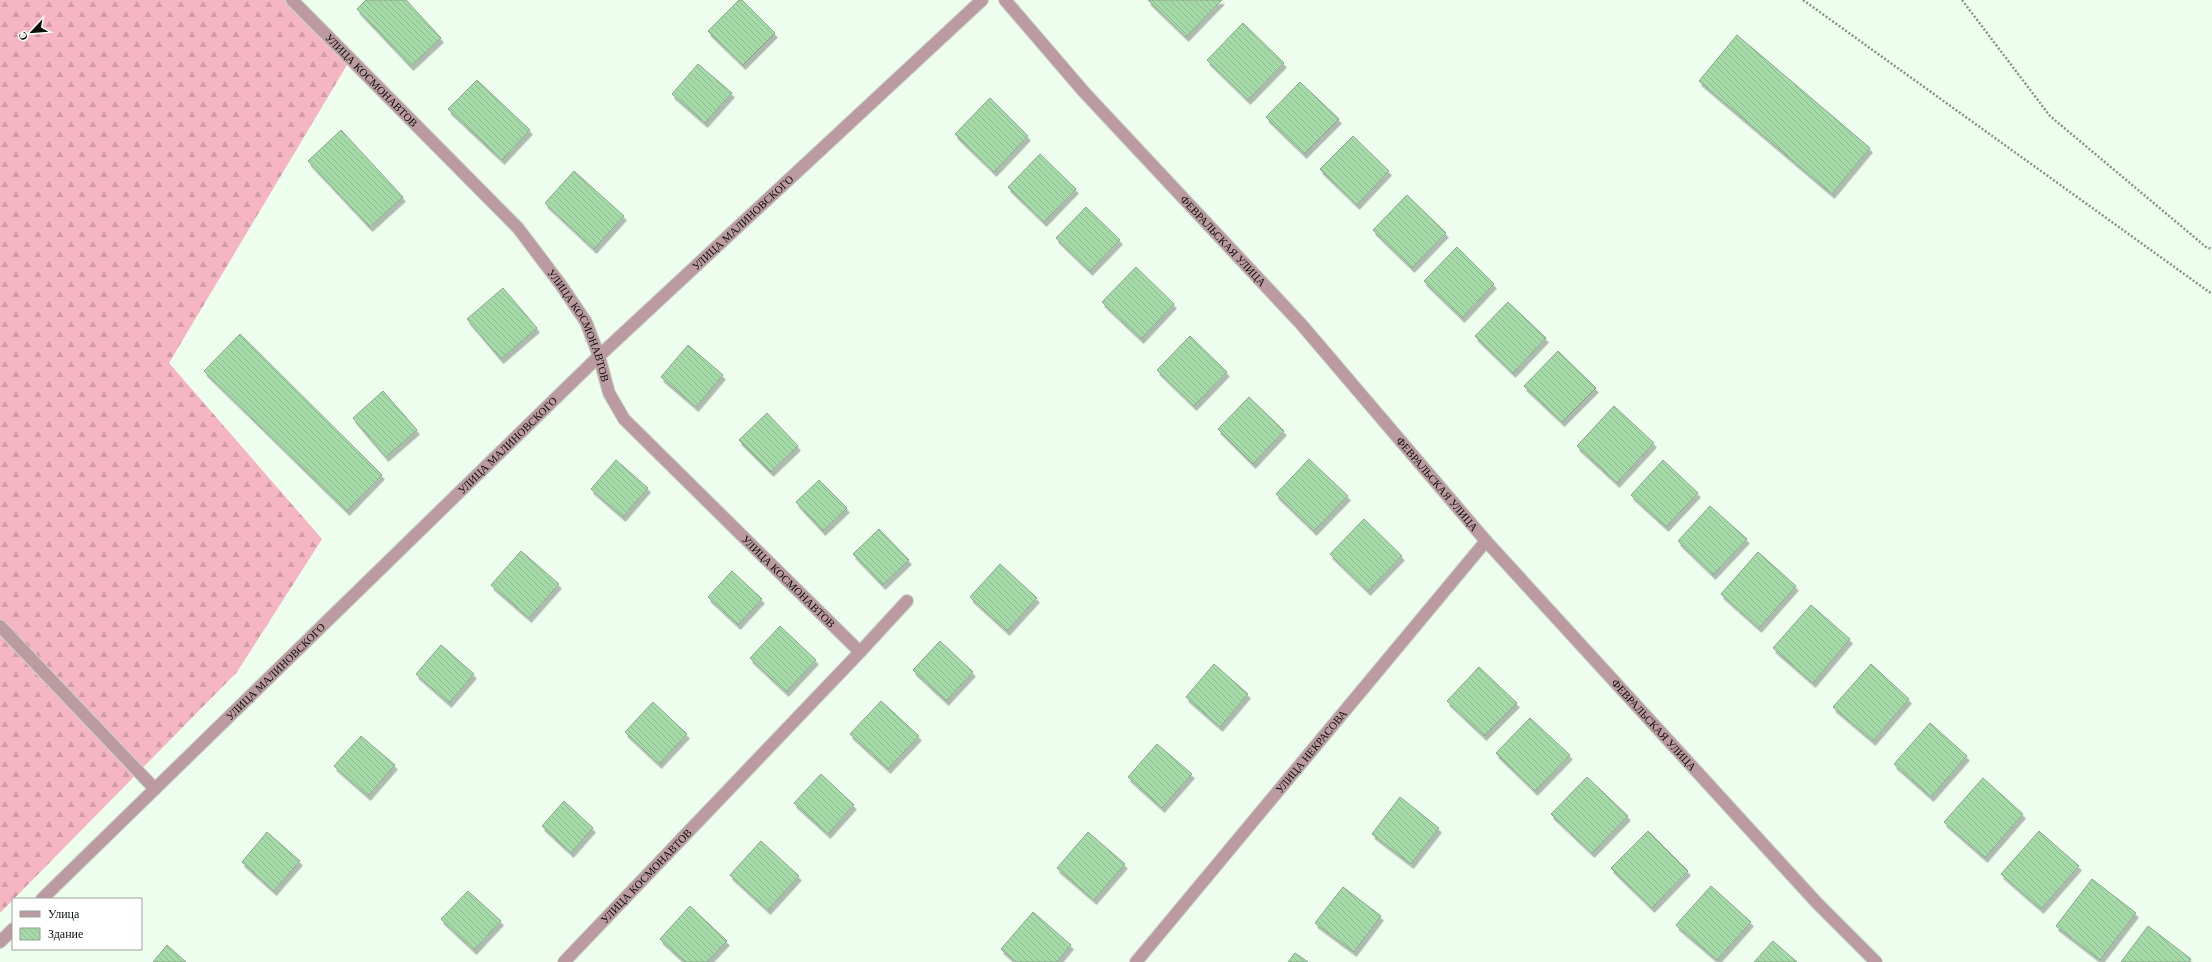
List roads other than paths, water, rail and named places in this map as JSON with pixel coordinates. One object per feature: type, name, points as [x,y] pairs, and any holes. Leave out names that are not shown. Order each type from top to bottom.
[{"type":"street","name":"УЛИЦА КОСМОНАВТОВ","points":[[292,0],[518,228],[561,285],[586,322],[609,393],[624,419],[860,652]]},
{"type":"street","name":"УЛИЦА МАЛИНОВСКОГО","points":[[43,898],[598,356],[982,0]]},
{"type":"street","name":"ФЕВРАЛЬСКАЯ УЛИЦА","points":[[1005,0],[1084,92],[1300,324],[1486,541],[1818,903],[1876,962]]},
{"type":"street","name":"УЛИЦА НЕКРАСОВА","points":[[1136,962],[1486,541]]},
{"type":"street","name":"УЛИЦА КОСМОНАВТОВ","points":[[564,962],[907,601]]},
{"type":"street","points":[[0,626],[155,789]]},
{"type":"street","points":[[0,942],[12,930]]}]
